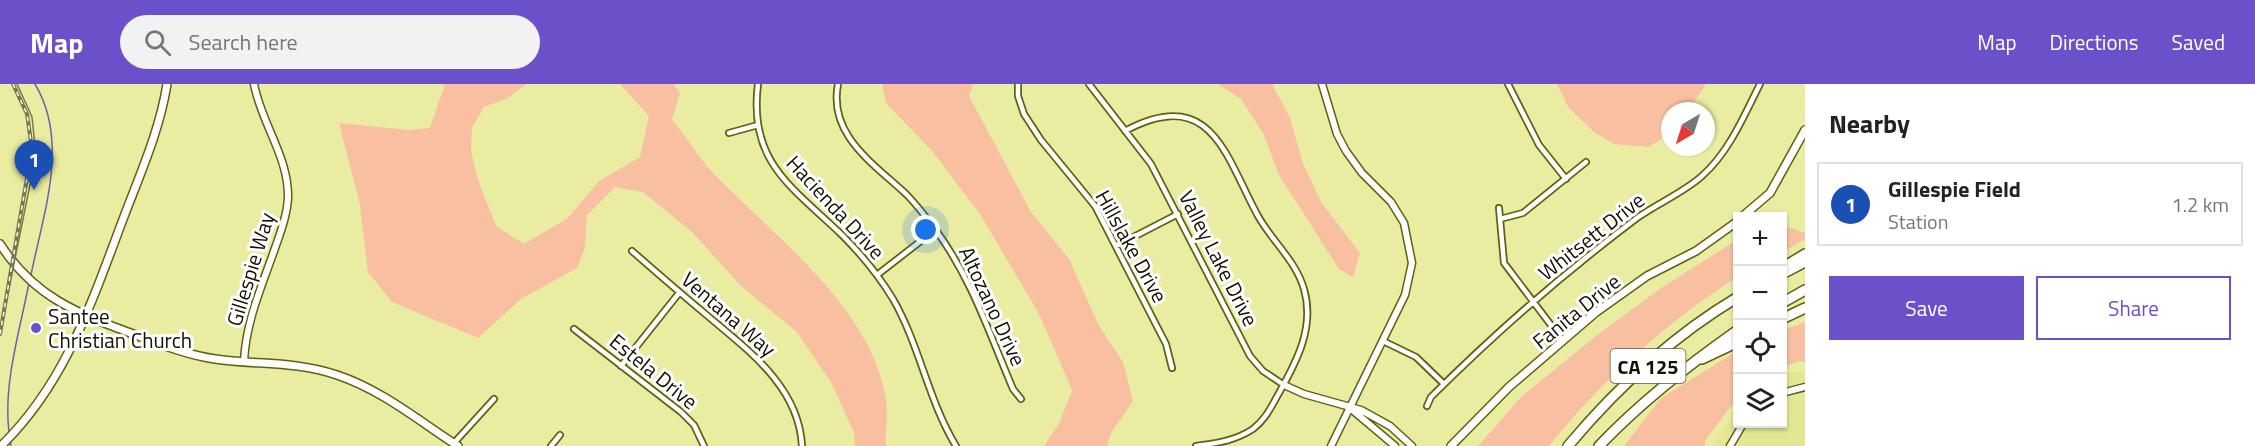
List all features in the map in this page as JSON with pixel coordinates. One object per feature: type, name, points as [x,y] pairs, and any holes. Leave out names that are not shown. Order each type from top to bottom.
[{"type":"highway","points":[[1785,266],[1805,254]]},
{"type":"highway","points":[[1787,271],[1805,262]]},
{"type":"highway","points":[[1787,300],[1805,290]]},
{"type":"highway","name":"CA 125","points":[[1568,446],[1616,395],[1662,353],[1733,300]]},
{"type":"highway","points":[[1787,317],[1805,308]]},
{"type":"highway","name":"CA 125","points":[[1599,446],[1629,415],[1733,333]]},
{"type":"highway","points":[[1692,363],[1733,344]]},
{"type":"main road","points":[[1,446],[18,429],[59,374],[87,316],[157,130],[167,84]]},
{"type":"main road","points":[[1748,212],[1770,192],[1805,130]]},
{"type":"main road","name":"Fanita Drive","points":[[1451,446],[1509,387],[1595,313],[1647,276],[1695,251],[1733,224]]},
{"type":"main road","points":[[0,244],[18,268],[40,290],[66,307],[187,353],[244,361],[285,363],[339,375],[385,397],[456,445]]},
{"type":"street","name":"Gillespie Way","points":[[244,361],[248,324],[282,228],[288,198],[282,160],[257,100],[254,84]]},
{"type":"street","name":"Hacienda Drive","points":[[758,84],[758,125],[765,152],[779,176],[842,235],[877,275],[906,324],[939,417],[956,446]]},
{"type":"street","name":"Altozano Drive","points":[[838,84],[837,110],[846,136],[908,196],[935,230],[964,276],[1012,390],[1021,399]]},
{"type":"street","name":"Hillslake Drive","points":[[1018,84],[1019,102],[1027,119],[1041,140],[1095,206],[1166,344],[1172,368]]},
{"type":"street","name":"Valley Lake Drive","points":[[1089,84],[1151,164],[1247,351],[1263,371],[1284,385],[1349,408],[1361,410],[1390,426],[1412,446]]},
{"type":"street","points":[[1322,84],[1337,134],[1346,151],[1396,209],[1409,238],[1412,263],[1408,287],[1331,446]]},
{"type":"street","points":[[1508,84],[1539,145],[1566,179]]},
{"type":"street","name":"Whitsett Drive","points":[[1426,406],[1444,384],[1532,303],[1639,217],[1703,175],[1728,146],[1761,84]]},
{"type":"street","points":[[1125,131],[1152,117],[1173,115],[1198,121],[1220,138],[1248,199],[1264,227],[1293,266],[1304,288],[1307,305],[1306,329],[1284,385],[1268,416],[1255,428],[1234,439],[1196,446]]},
{"type":"street","points":[[729,133],[758,125]]},
{"type":"street","points":[[1500,219],[1523,213],[1586,162]]},
{"type":"street","points":[[1499,208],[1504,263],[1563,341]]},
{"type":"street","points":[[1116,246],[1178,214]]},
{"type":"street","points":[[877,275],[935,230]]},
{"type":"street","name":"Ventana Way","points":[[633,251],[768,370],[791,406],[801,435],[802,446]]},
{"type":"street","points":[[621,366],[680,293]]},
{"type":"street","name":"Estela Drive","points":[[574,328],[690,420],[705,446]]},
{"type":"street","points":[[1383,341],[1416,357],[1444,384]]},
{"type":"street","points":[[1787,392],[1805,387]]},
{"type":"street","points":[[456,445],[494,399]]},
{"type":"street","name":"Valley Lake Drive","points":[[1349,408],[1395,446]]},
{"type":"street","points":[[1730,446],[1740,428]]},
{"type":"street","points":[[551,446],[560,435]]},
{"type":"shaded area","points":[[445,84],[526,84],[508,98],[484,107],[472,128],[471,151],[478,180],[496,226],[524,244],[568,218],[599,181],[640,157],[649,116],[620,84],[674,84],[680,93],[672,120],[714,174],[818,276],[842,305],[862,335],[877,367],[886,400],[886,446],[855,446],[854,433],[832,384],[797,332],[741,286],[692,232],[643,192],[615,187],[587,215],[585,248],[577,268],[521,299],[478,338],[392,302],[368,272],[360,205],[339,123],[409,130],[430,128]]},
{"type":"shaded area","points":[[882,84],[973,84],[969,96],[1031,212],[1069,259],[1098,324],[1123,362],[1133,401],[1111,433],[1107,446],[1044,446],[1059,424],[1072,390],[1039,314],[980,214],[932,151],[886,103]]},
{"type":"shaded area","points":[[1218,84],[1272,84],[1290,118],[1303,164],[1321,202],[1360,253],[1353,277],[1339,269],[1279,175],[1264,135],[1241,99]]},
{"type":"shaded area","points":[[1557,84],[1706,84],[1694,102],[1661,102],[1661,139],[1649,147],[1614,144],[1594,132],[1568,107]]},
{"type":"shaded area","points":[[1787,226],[1805,233],[1805,239],[1787,250]]},
{"type":"shaded area","points":[[1733,243],[1733,280],[1660,333],[1636,354],[1591,398],[1549,446],[1478,446],[1521,397],[1596,336],[1661,288]]},
{"type":"shaded area","points":[[1805,322],[1805,362],[1800,361],[1787,366],[1787,329]]},
{"type":"shaded area","points":[[1733,353],[1733,403],[1705,441],[1705,446],[1624,446],[1661,398]]},
{"type":"shaded area","points":[[1791,372],[1805,372],[1805,446],[1713,446],[1733,417],[1733,428],[1787,428],[1787,374]]},
{"type":"waterway","points":[[31,275],[47,203],[52,154],[51,130],[45,106],[35,84]]},
{"type":"waterway","points":[[9,432],[10,376],[29,283]]},
{"type":"waterway","points":[[10,440],[11,446]]},
{"type":"tram line","points":[[1,328],[36,155],[32,117],[17,84]]},
{"type":"railway","points":[[0,334],[32,149],[27,114],[13,84]]},
{"type":"place","name":"Gillespie Field","points":[[34,190]]},
{"type":"place","name":"Santee Christian Church","points":[[36,328]]}]
